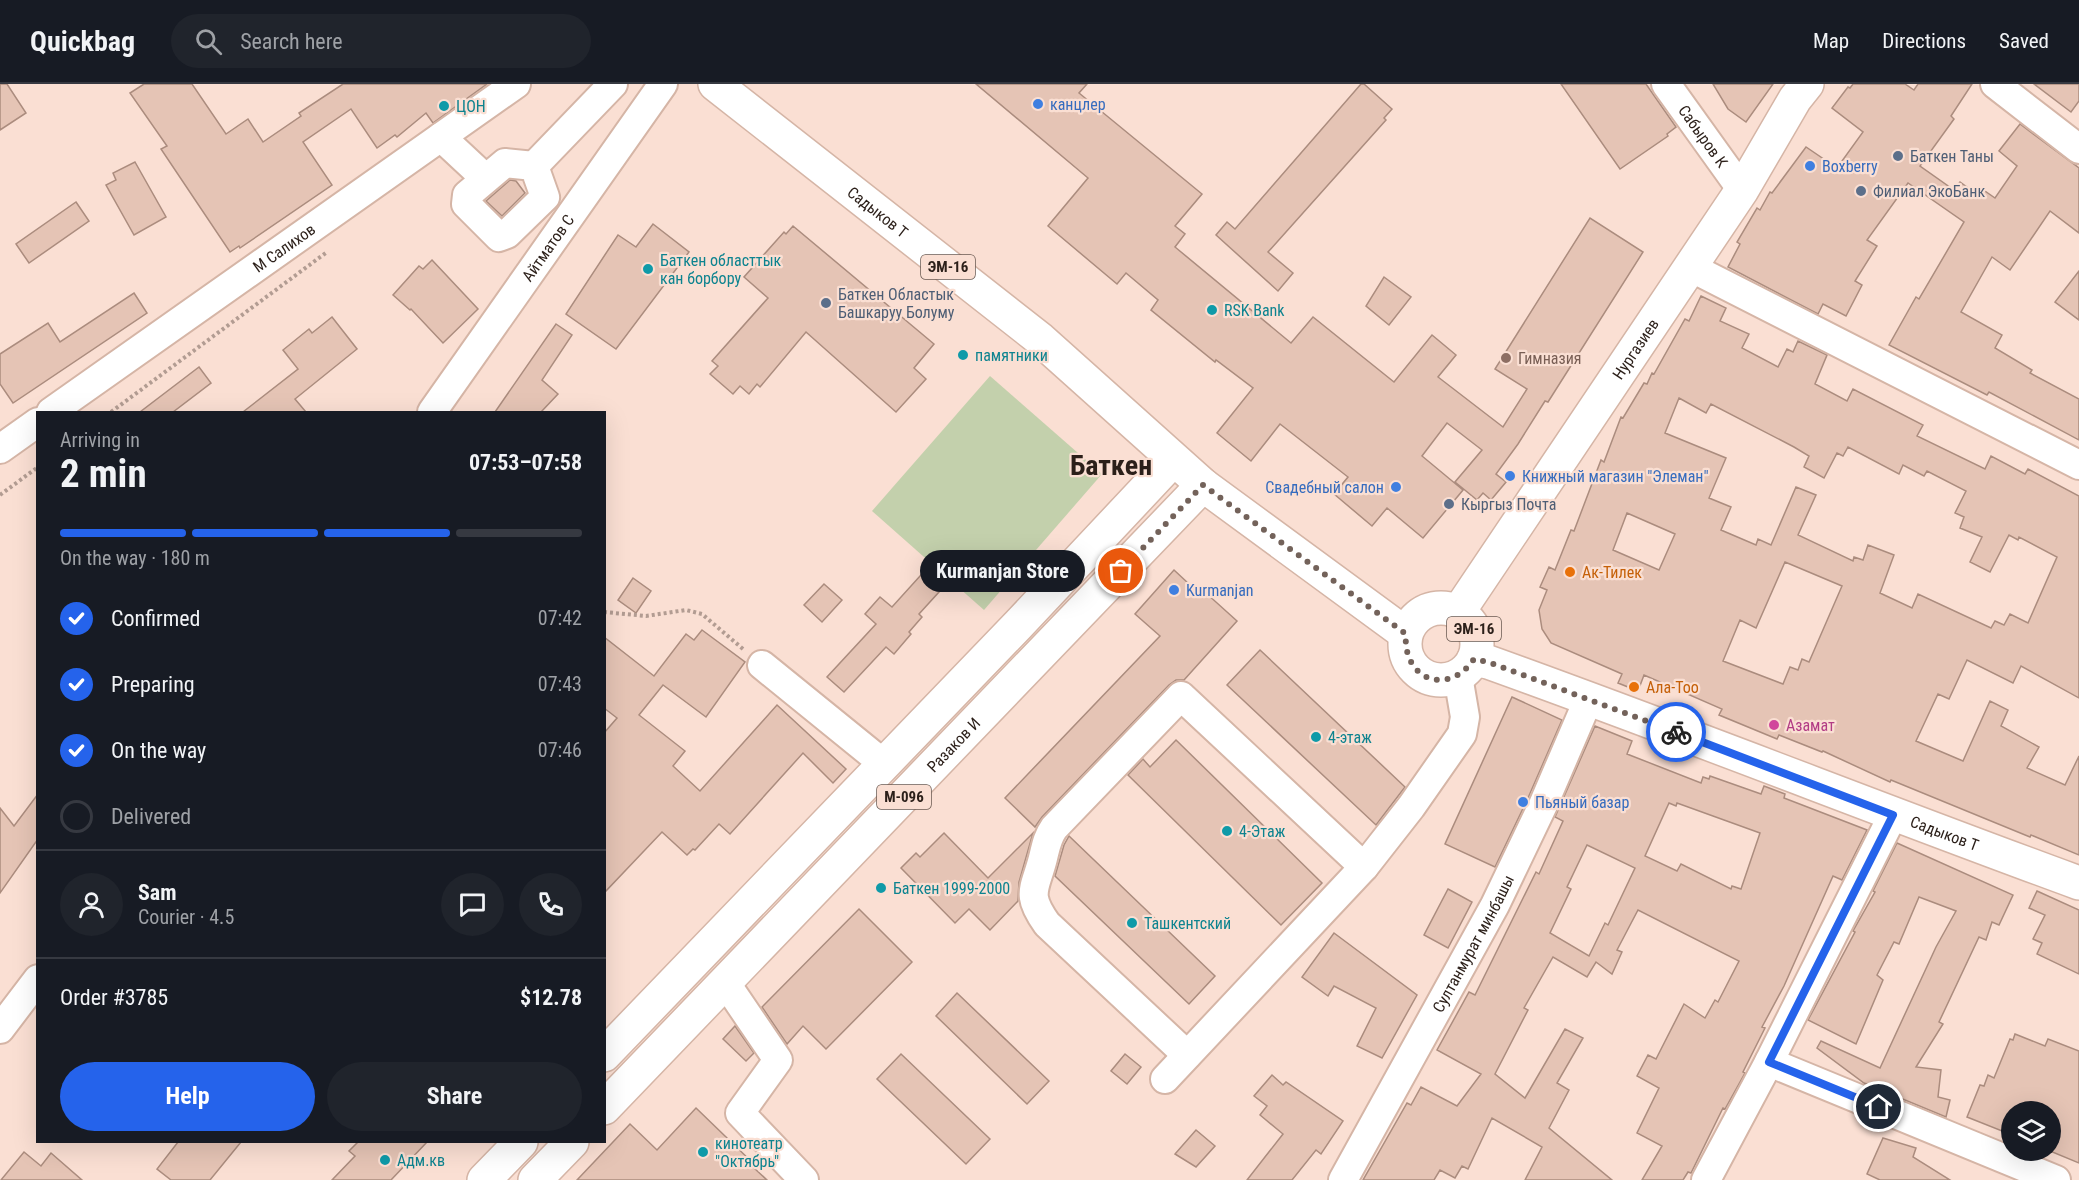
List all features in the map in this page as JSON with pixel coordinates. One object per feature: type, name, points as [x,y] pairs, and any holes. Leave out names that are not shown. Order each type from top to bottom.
[{"type":"main road","name":"Садыков Т","points":[[715,84],[1040,339],[1173,459]]},
{"type":"main road","name":"Нургазиев","points":[[1459,611],[1742,190],[1795,99],[1807,84]]},
{"type":"main road","name":"ЭМ-16","points":[[1173,459],[1203,485],[1406,634]]},
{"type":"main road","name":"М-096","points":[[606,1052],[1020,624],[1173,459]]},
{"type":"main road","name":"Разаков И","points":[[606,1106],[1203,485]]},
{"type":"main road","name":"ЭМ-16","points":[[1440,607],[1459,611],[1474,629],[1477,649],[1466,668],[1446,680],[1423,675],[1407,658],[1406,634],[1410,624],[1428,609],[1440,607]]},
{"type":"main road","name":"Садыков Т","points":[[1466,668],[1488,662],[2079,883]]},
{"type":"main road","points":[[649,1008],[676,1034]]},
{"type":"main road","points":[[484,1180],[520,1143]]},
{"type":"main road","points":[[535,1180],[571,1143]]},
{"type":"street","name":"М Салихов","points":[[52,411],[516,84]]},
{"type":"street","points":[[534,166],[613,84]]},
{"type":"street","name":"Айтматов С","points":[[433,411],[663,84]]},
{"type":"street","name":"Сабыров К","points":[[1666,84],[1742,190]]},
{"type":"street","points":[[1995,84],[2079,149]]},
{"type":"street","points":[[441,137],[485,178]]},
{"type":"street","points":[[506,163],[534,166],[545,197],[507,234],[499,237],[465,204],[466,195],[506,163]]},
{"type":"street","points":[[522,220],[545,249]]},
{"type":"street","points":[[1690,267],[2079,465]]},
{"type":"street","points":[[0,449],[36,423]]},
{"type":"street","points":[[762,665],[884,764]]},
{"type":"street","points":[[1165,1079],[1364,867],[1411,807],[1462,734],[1465,717],[1466,668]]},
{"type":"street","points":[[1187,1055],[1047,924],[1040,914],[1034,896],[1034,883],[1042,862],[1047,838],[1054,828],[1181,696],[1364,867]]},
{"type":"street","name":"Султанмурат минбашы","points":[[1343,1180],[1495,905],[1543,805],[1589,698]]},
{"type":"street","points":[[1706,1180],[1769,1062],[1893,815]]},
{"type":"street","points":[[5,1013],[36,981]]},
{"type":"street","points":[[725,982],[778,1060],[740,1113],[804,1180]]},
{"type":"street","points":[[1769,1062],[2056,1180]]},
{"type":"path","points":[[112,411],[327,252]]},
{"type":"path","points":[[0,495],[36,468]]},
{"type":"path","points":[[606,612],[646,616],[686,610],[702,614],[762,665]]},
{"type":"green space","points":[[990,376],[1102,474],[984,610],[872,511]]},
{"type":"building","points":[[0,84],[7,84],[26,113],[0,130]]},
{"type":"building","points":[[144,84],[192,84],[226,134],[248,119],[263,142],[301,116],[299,113],[343,84],[487,84],[433,123],[426,113],[397,137],[395,135],[377,148],[351,109],[303,142],[332,185],[240,248],[239,246],[230,252],[161,149],[167,146],[130,93]]},
{"type":"building","points":[[976,84],[1087,84],[1079,93],[1202,194],[1175,226],[1185,234],[1175,247],[1291,343],[1313,317],[1394,382],[1432,335],[1456,355],[1438,377],[1503,427],[1527,389],[1495,369],[1590,218],[1643,252],[1548,402],[1545,401],[1496,474],[1506,482],[1491,500],[1483,493],[1477,500],[1455,482],[1482,450],[1447,423],[1422,456],[1463,490],[1423,538],[1387,508],[1372,526],[1334,494],[1348,477],[1280,424],[1251,461],[1217,433],[1253,388],[1216,360],[1215,362],[1151,310],[1158,300],[1126,273],[1117,284],[1048,226],[1088,178]]},
{"type":"building","points":[[1361,84],[1364,84],[1392,109],[1384,118],[1386,120],[1268,252],[1293,273],[1278,291],[1216,235],[1227,222],[1235,229]]},
{"type":"building","points":[[1561,84],[1646,84],[1676,127],[1667,134],[1668,136],[1620,169]]},
{"type":"building","points":[[1713,84],[1773,84],[1746,122],[1728,109]]},
{"type":"building","points":[[1853,84],[1905,84],[1914,90],[1918,84],[1972,84],[1951,116],[1954,119],[1920,166],[1954,190],[1960,182],[1978,195],[1982,189],[1995,198],[2017,166],[1999,151],[2020,124],[2079,168],[2079,233],[2050,211],[2010,270],[1992,257],[1961,312],[2002,335],[1995,348],[2032,370],[2030,373],[2079,399],[2079,440],[1989,392],[1987,395],[1889,345],[1916,297],[1919,299],[1964,222],[1908,183],[1867,240],[1877,246],[1855,281],[1862,285],[1846,316],[1823,304],[1818,314],[1728,267],[1740,244],[1737,242],[1757,208],[1760,210],[1770,192],[1772,193],[1806,147],[1837,168],[1863,132],[1832,108]]},
{"type":"building","points":[[2034,84],[2079,84],[2079,101],[2071,112]]},
{"type":"building","points":[[135,162],[166,217],[134,235],[106,185],[116,180],[113,173]]},
{"type":"building","points":[[510,180],[516,181],[525,193],[502,216],[486,201]]},
{"type":"building","points":[[76,202],[89,221],[29,263],[16,244]]},
{"type":"building","points":[[653,224],[689,252],[616,349],[566,314],[618,235],[636,247]]},
{"type":"building","name":"Баткен Областык Башкаруу Болуму","points":[[793,226],[934,344],[914,368],[926,379],[896,412],[806,332],[760,387],[757,384],[749,394],[740,386],[733,394],[710,374],[718,366],[712,361],[768,298],[744,277],[784,232],[786,234]]},
{"type":"building","points":[[432,260],[478,309],[443,343],[411,309],[393,295],[419,266],[423,269]]},
{"type":"building","points":[[2079,271],[2079,320],[2055,302]]},
{"type":"building","points":[[1384,277],[1411,297],[1389,325],[1366,306]]},
{"type":"building","points":[[134,293],[147,313],[13,403],[0,384],[0,354],[48,323],[60,342]]},
{"type":"building","points":[[1701,296],[1726,308],[1720,321],[1749,334],[1742,348],[1778,367],[1787,349],[1793,352],[1798,341],[1827,355],[1815,384],[1847,401],[1853,389],[1923,425],[1917,436],[1985,469],[1991,456],[2025,474],[2028,469],[2079,496],[2079,698],[2021,666],[2013,683],[1967,660],[1949,699],[1938,694],[1916,741],[1963,761],[1990,701],[2008,710],[2001,726],[2039,747],[2027,768],[2065,785],[2079,756],[2079,855],[1891,780],[1890,782],[1823,751],[1779,735],[1777,739],[1719,715],[1722,709],[1644,675],[1638,691],[1618,683],[1622,674],[1551,643],[1542,629],[1539,610],[1547,590],[1540,587],[1549,567],[1555,570],[1571,530],[1574,531],[1601,460],[1604,462],[1621,417],[1623,418],[1644,383],[1647,384],[1652,373],[1654,374],[1685,319],[1689,321]],"holes":[[[1679,398],[1706,413],[1711,404],[1794,447],[1809,456],[1804,467],[1824,478],[1837,453],[1843,456],[1848,447],[1899,474],[1903,465],[1924,476],[1927,471],[1966,491],[1955,513],[1964,517],[1960,528],[1982,537],[1970,562],[1990,572],[2009,535],[2018,540],[2019,537],[2057,557],[2028,623],[2010,614],[2004,625],[1995,621],[1991,628],[1918,594],[1912,608],[1880,593],[1894,555],[1868,545],[1863,560],[1854,557],[1853,561],[1798,535],[1816,495],[1796,487],[1771,545],[1758,539],[1756,545],[1721,530],[1731,507],[1709,498],[1726,458],[1665,433]],[[1627,513],[1675,534],[1659,570],[1613,550]],[[1785,562],[1842,586],[1809,662],[1802,659],[1798,670],[1790,667],[1783,684],[1723,661],[1740,620],[1756,628]]]},
{"type":"building","points":[[332,317],[357,349],[295,399],[305,411],[244,411],[298,369],[283,350],[309,329],[312,333]]},
{"type":"building","points":[[556,324],[572,335],[542,380],[558,394],[542,411],[496,411]]},
{"type":"building","points":[[199,367],[211,383],[174,411],[141,411]]},
{"type":"building","points":[[930,565],[949,581],[919,614],[922,617],[894,654],[886,647],[844,692],[827,677],[876,624],[865,614],[880,597],[892,607]]},
{"type":"building","points":[[1174,570],[1203,597],[1206,593],[1237,621],[1184,680],[1176,680],[1169,685],[1035,827],[1005,798],[1160,636],[1135,614]]},
{"type":"building","points":[[633,578],[651,591],[636,613],[618,600]]},
{"type":"building","points":[[824,584],[842,600],[822,622],[804,605]]},
{"type":"building","points":[[702,630],[745,662],[706,717],[663,685],[639,715],[685,751],[673,766],[700,791],[777,705],[846,769],[833,783],[803,753],[730,834],[719,824],[695,850],[693,849],[687,855],[662,832],[606,891],[606,731],[617,718],[606,710],[606,639],[654,676],[686,634],[694,640]]},
{"type":"building","name":"4-этаж","points":[[1260,650],[1405,787],[1376,825],[1227,685]]},
{"type":"building","points":[[1512,697],[1562,720],[1495,867],[1445,844]]},
{"type":"building","points":[[1595,726],[1632,741],[1627,754],[1701,783],[1703,777],[1709,779],[1710,776],[1761,794],[1764,786],[1785,794],[1784,798],[1867,830],[1842,880],[1833,876],[1784,986],[1762,1027],[1765,1028],[1743,1072],[1745,1073],[1725,1109],[1723,1108],[1691,1173],[1688,1172],[1683,1180],[1642,1180],[1662,1146],[1637,1133],[1659,1088],[1637,1076],[1648,1055],[1656,1059],[1684,1004],[1705,1018],[1715,1000],[1718,1002],[1739,961],[1638,910],[1617,950],[1622,952],[1612,974],[1596,962],[1587,977],[1553,957],[1524,1008],[1528,1010],[1495,1074],[1525,1098],[1565,1029],[1583,1038],[1557,1083],[1569,1090],[1549,1128],[1612,1180],[1525,1180],[1542,1147],[1492,1118],[1468,1169],[1462,1166],[1455,1178],[1440,1170],[1434,1180],[1363,1180],[1407,1103],[1411,1105],[1421,1087],[1457,1106],[1481,1074],[1437,1050],[1469,992],[1475,995],[1536,872],[1539,874],[1563,821],[1555,817]],"holes":[[[1669,803],[1676,806],[1677,803],[1760,833],[1741,889],[1732,886],[1731,889],[1681,864],[1677,871],[1645,856]],[[1587,845],[1635,868],[1608,925],[1605,923],[1589,956],[1550,933],[1571,889],[1567,887]]]},
{"type":"building","name":"4-Этаж","points":[[1176,740],[1322,883],[1281,925],[1128,775],[1143,759],[1150,767]]},
{"type":"building","points":[[36,797],[36,842],[0,893],[0,808],[14,826]]},
{"type":"building","points":[[944,833],[988,878],[1033,833],[1019,882],[1018,901],[990,930],[969,909],[955,923],[901,868],[916,853],[920,857]]},
{"type":"building","name":"Ташкентский","points":[[1069,836],[1215,976],[1189,1004],[1055,876]]},
{"type":"building","points":[[1897,843],[2013,895],[1999,925],[1992,922],[1986,940],[1979,937],[1939,1022],[1943,1024],[1916,1067],[1941,1070],[1938,1097],[1950,1100],[1946,1117],[1864,1083],[1817,1048],[1821,1041],[1880,1068],[1936,947],[1956,911],[1919,897],[1899,944],[1894,942],[1877,975],[1883,980],[1856,1044],[1808,1020],[1855,932],[1853,931],[1875,892],[1873,891]]},
{"type":"building","points":[[1448,889],[1472,902],[1448,948],[1424,935]]},
{"type":"building","points":[[2037,891],[2079,910],[2079,974],[2037,954],[2042,943],[2033,939],[2045,915],[2029,908]]},
{"type":"building","points":[[859,909],[912,962],[826,1049],[803,1026],[787,1044],[762,1007]]},
{"type":"building","points":[[1334,933],[1417,995],[1382,1058],[1357,1046],[1376,1008],[1334,986],[1328,996],[1302,977]]},
{"type":"building","points":[[957,993],[1049,1081],[1027,1104],[936,1016]]},
{"type":"building","points":[[735,1026],[754,1053],[746,1061],[723,1039]]},
{"type":"building","points":[[2015,1034],[2045,1046],[2048,1039],[2079,1051],[2079,1163],[2061,1156],[2061,1101],[2001,1101],[2001,1131],[1967,1117],[1980,1085],[1984,1086],[1988,1075],[1994,1078],[2010,1039],[2013,1040]]},
{"type":"building","points":[[901,1054],[990,1139],[966,1164],[877,1079]]},
{"type":"building","points":[[1125,1054],[1141,1067],[1127,1084],[1111,1071]]},
{"type":"building","points":[[1272,1075],[1283,1085],[1286,1082],[1343,1121],[1321,1154],[1316,1150],[1292,1180],[1247,1180],[1283,1134],[1260,1115],[1267,1106],[1254,1096]]},
{"type":"building","points":[[696,1108],[756,1166],[754,1168],[767,1180],[577,1180],[630,1124],[657,1150]]},
{"type":"building","points":[[1196,1130],[1215,1146],[1196,1167],[1175,1154]]},
{"type":"building","points":[[1883,1138],[1916,1148],[1913,1157],[1950,1180],[1880,1180],[1867,1174]]},
{"type":"building","points":[[177,1143],[240,1143],[210,1180],[171,1180],[157,1169]]},
{"type":"building","name":"Адм.кв","points":[[357,1143],[426,1143],[391,1180],[332,1180],[355,1156],[349,1151]]},
{"type":"building","points":[[24,1152],[41,1166],[51,1153],[82,1180],[1,1180]]},
{"type":"way so far","points":[[1121,571],[1203,485],[1406,634],[1407,658],[1423,675],[1446,680],[1458,676],[1474,659],[1488,662],[1676,732]]},
{"type":"place","name":"канцлер","points":[[1038,104]]},
{"type":"place","name":"ЦОН","points":[[444,106]]},
{"type":"place","name":"Баткен Таны","points":[[1898,156]]},
{"type":"place","name":"Boxberry","points":[[1810,166]]},
{"type":"place","name":"Филиал ЭкоБанк","points":[[1861,191]]},
{"type":"place","name":"Баткен областтык кан борбору","points":[[648,269]]},
{"type":"place","name":"Баткен Областык Башкаруу Болуму","points":[[826,303]]},
{"type":"place","name":"RSK Bank","points":[[1212,310]]},
{"type":"place","name":"памятники","points":[[963,355]]},
{"type":"place","name":"Гимназия","points":[[1506,358]]},
{"type":"place","name":"Книжный магазин \"Элеман\"","points":[[1510,476]]},
{"type":"place","name":"Cвадебный салон","points":[[1396,487]]},
{"type":"place","name":"Кыргыз Почта","points":[[1449,504]]},
{"type":"place","name":"Kurmanjan Store","points":[[1121,571]]},
{"type":"place","name":"Ак-Тилек","points":[[1570,572]]},
{"type":"place","name":"Kurmanjan","points":[[1174,590]]},
{"type":"place","name":"Ала-Тоо","points":[[1634,687]]},
{"type":"place","name":"Азамат","points":[[1774,725]]},
{"type":"place","name":"4-этаж","points":[[1316,737]]},
{"type":"place","name":"Пьяный базар","points":[[1523,802]]},
{"type":"place","name":"4-Этаж","points":[[1227,831]]},
{"type":"place","name":"Баткен 1999-2000","points":[[881,888]]},
{"type":"place","name":"Ташкентский","points":[[1132,923]]},
{"type":"place","name":"кинотеатр \"Октябрь\"","points":[[703,1152]]},
{"type":"place","name":"Адм.кв","points":[[385,1160]]},
{"type":"district","name":"Баткен","points":[[1111,465]]},
{"type":"route","points":[[1676,732],[1893,815],[1769,1062],[1879,1107]]}]
